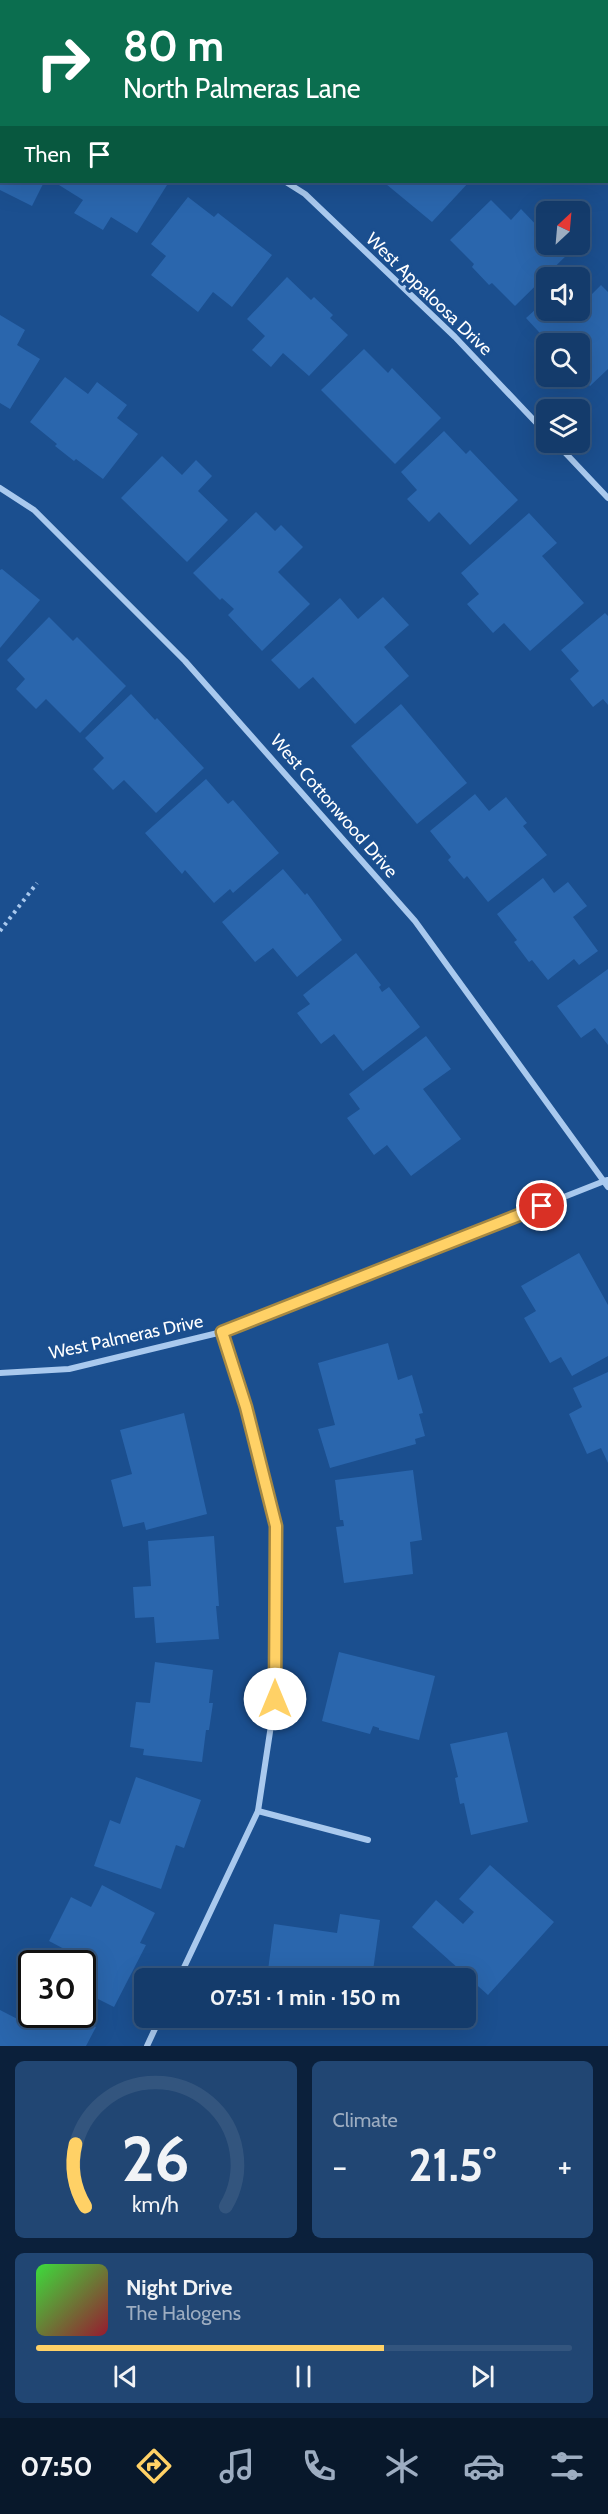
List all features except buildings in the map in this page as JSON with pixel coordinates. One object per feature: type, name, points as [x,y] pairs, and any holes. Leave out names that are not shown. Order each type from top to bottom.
[{"type":"street","name":"West Appaloosa Drive","points":[[288,183],[305,194],[455,337],[536,422]]},
{"type":"street","points":[[565,453],[608,498]]},
{"type":"street","name":"West Cottonwood Drive","points":[[0,488],[34,510],[185,661],[415,921],[607,1182]]},
{"type":"street","name":"West Palmeras Drive","points":[[0,1373],[69,1369],[222,1332],[607,1182]]},
{"type":"street","points":[[184,1968],[258,1811],[275,1699],[276,1526],[246,1407],[222,1332]]},
{"type":"street","points":[[258,1811],[368,1840]]},
{"type":"street","points":[[147,2046],[155,2028]]},
{"type":"path","points":[[0,931],[37,883]]},
{"type":"route","points":[[275,1699],[276,1526],[246,1407],[222,1332],[542,1206]]}]
